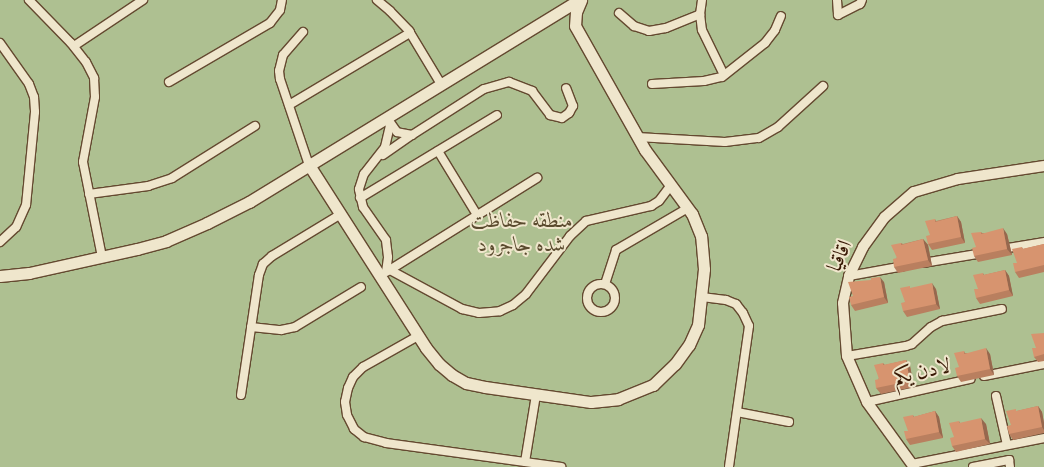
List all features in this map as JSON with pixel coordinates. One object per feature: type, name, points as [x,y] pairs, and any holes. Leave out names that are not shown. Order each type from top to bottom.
[{"type":"main road","points":[[0,276],[28,273],[102,257],[144,247],[188,232],[249,202],[389,119],[441,84],[580,0]]},
{"type":"main road","points":[[309,165],[341,214],[386,273],[418,336],[439,364],[466,383],[601,402],[630,396],[653,385],[672,369],[689,345],[698,325],[702,297],[703,244],[696,220],[637,137],[575,26],[576,12],[580,0]]},
{"type":"main road","points":[[546,20],[561,19],[575,26]]},
{"type":"street","points":[[29,0],[74,46],[86,62],[95,84],[95,97],[83,162],[102,257]]},
{"type":"street","points":[[74,46],[143,0]]},
{"type":"street","points":[[169,82],[270,23],[280,10],[282,0]]},
{"type":"street","points":[[376,0],[390,11],[410,33],[441,84]]},
{"type":"street","points":[[702,0],[700,14],[702,30],[724,75]]},
{"type":"street","points":[[837,0],[838,15],[860,4],[862,0]]},
{"type":"street","points":[[619,13],[634,26],[649,31],[666,28],[700,14]]},
{"type":"street","points":[[652,84],[704,81],[724,75],[765,43],[775,30],[782,16]]},
{"type":"street","points":[[303,32],[288,48],[280,62],[280,79],[309,165]]},
{"type":"street","points":[[288,105],[410,33]]},
{"type":"street","points":[[0,43],[25,76],[34,97],[35,112],[26,205],[16,227],[0,242]]},
{"type":"street","points":[[377,159],[484,89],[509,82],[532,91],[550,115],[562,118],[569,113],[573,106],[566,88]]},
{"type":"street","points":[[637,137],[724,142],[759,138],[778,127],[823,86]]},
{"type":"street","points":[[360,198],[497,115]]},
{"type":"street","points":[[389,119],[397,132],[412,136]]},
{"type":"street","points":[[386,273],[386,240],[366,213],[360,198],[361,179],[387,143],[389,119]]},
{"type":"street","points":[[89,194],[148,186],[172,178],[255,126]]},
{"type":"street","points":[[438,151],[477,215]]},
{"type":"street","name":"اقاقیا","points":[[913,466],[867,402],[847,356],[843,303],[849,276],[863,247],[885,217],[914,192],[958,179],[1044,166]]},
{"type":"street","points":[[386,273],[537,178]]},
{"type":"street","points":[[386,273],[462,309],[479,313],[500,311],[513,305],[526,294],[570,236],[586,221],[650,206],[659,201],[671,185]]},
{"type":"street","points":[[605,284],[616,250],[688,208]]},
{"type":"street","points":[[242,396],[259,275],[263,264],[272,256],[341,214]]},
{"type":"street","points":[[849,276],[1044,242]]},
{"type":"street","points":[[252,327],[281,330],[295,327],[361,287]]},
{"type":"street","points":[[702,297],[730,301],[740,308],[747,321],[749,338],[729,467]]},
{"type":"street","points":[[847,356],[906,346],[917,341],[931,327],[942,321],[1002,309]]},
{"type":"street","points":[[418,336],[363,367],[353,377],[345,402],[347,415],[354,430],[364,437],[386,443],[561,467]]},
{"type":"street","name":"لادن یکم","points":[[867,402],[1044,364]]},
{"type":"street","points":[[525,462],[536,394]]},
{"type":"street","points":[[996,396],[1007,445]]},
{"type":"street","points":[[737,412],[790,422]]},
{"type":"street","points":[[913,466],[1044,438]]},
{"type":"street","points":[[973,467],[1009,460],[1010,467]]},
{"type":"green space","name":"منطقه حفاظت شده جاجرود","points":[[0,0],[1044,0],[1044,467],[0,467]]},
{"type":"building","points":[[957,216],[961,237],[928,244],[926,236],[930,235],[925,221],[935,219],[935,222]]},
{"type":"building","points":[[1003,228],[1007,249],[974,256],[972,248],[976,247],[971,233],[981,232],[981,234]]},
{"type":"building","points":[[923,239],[928,260],[894,267],[893,259],[897,258],[891,245],[901,243],[901,245]]},
{"type":"building","points":[[1044,244],[1044,265],[1015,272],[1013,263],[1017,263],[1012,249],[1022,247],[1022,249]]},
{"type":"building","points":[[1005,270],[1009,290],[976,298],[974,289],[978,289],[973,275],[983,273],[983,275]]},
{"type":"building","points":[[880,277],[884,297],[851,305],[849,297],[853,296],[848,282],[871,280],[871,278]]},
{"type":"building","points":[[932,283],[936,304],[903,311],[901,303],[905,302],[900,288],[910,286],[910,288]]},
{"type":"building","points":[[1044,333],[1044,354],[1034,357],[1032,348],[1036,348],[1031,334]]},
{"type":"building","points":[[986,348],[990,369],[957,376],[955,368],[959,367],[954,353],[964,351],[964,354]]},
{"type":"building","points":[[906,360],[910,381],[876,388],[875,380],[879,379],[874,365]]},
{"type":"building","points":[[1038,406],[1042,427],[1009,434],[1007,426],[1011,425],[1006,411],[1016,409],[1016,411]]},
{"type":"building","points":[[935,411],[939,432],[906,439],[904,431],[908,431],[903,417],[913,415],[913,417]]},
{"type":"building","points":[[981,418],[985,439],[952,446],[950,438],[954,437],[949,423],[959,421],[959,423]]}]
